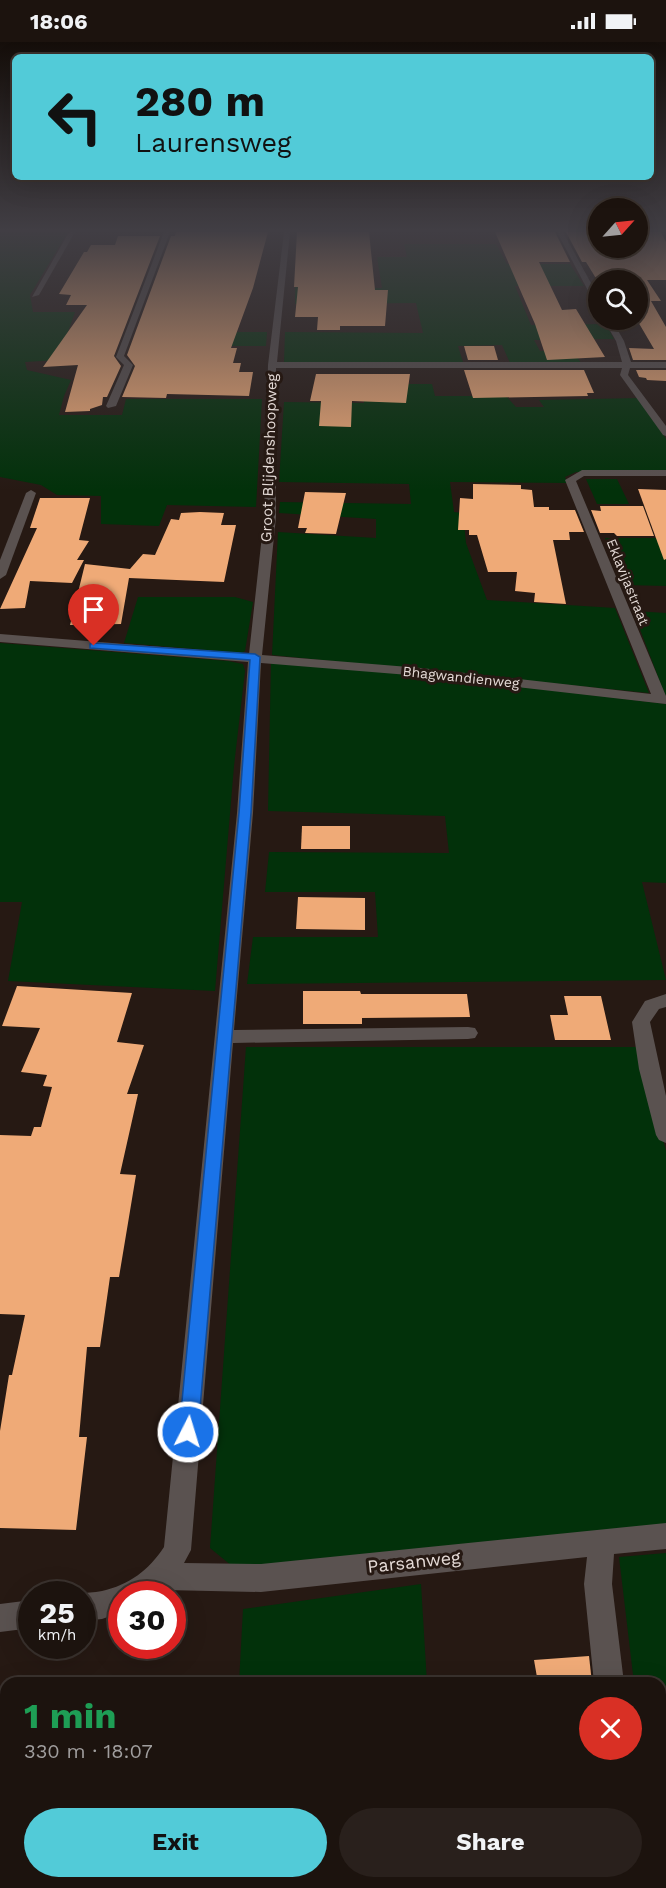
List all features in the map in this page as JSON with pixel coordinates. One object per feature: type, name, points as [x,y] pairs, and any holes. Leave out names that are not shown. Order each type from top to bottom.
[{"type":"street","points":[[111,406],[129,365],[120,357],[135,318]]},
{"type":"street","name":"Groot Blijdenshoopweg","points":[[155,1581],[162,1576],[177,1550],[245,813],[255,657],[270,517],[272,365],[277,318]]},
{"type":"street","points":[[614,330],[620,341],[627,364],[624,375],[666,433]]},
{"type":"street","points":[[272,365],[666,365]]},
{"type":"street","name":"Eklavijastraat","points":[[663,699],[570,480],[573,476],[582,473],[666,473]]},
{"type":"street","points":[[0,575],[31,493]]},
{"type":"street","name":"Bhagwandienweg","points":[[0,638],[421,672],[663,699]]},
{"type":"street","points":[[666,1000],[652,1005],[641,1022],[649,1069],[666,1135]]},
{"type":"street","points":[[225,1037],[468,1033]]},
{"type":"street","name":"Parsanweg","points":[[162,1576],[261,1578],[666,1536]]},
{"type":"street","points":[[602,1543],[598,1584],[608,1677]]},
{"type":"street","points":[[0,1618],[18,1616]]},
{"type":"green space","points":[[0,318],[73,318],[58,360],[25,362],[27,370],[71,380],[59,415],[122,415],[126,399],[262,399],[256,507],[167,505],[159,526],[101,524],[101,496],[57,495],[41,485],[0,477]]},
{"type":"green space","points":[[420,318],[528,318],[531,325],[588,324],[588,330],[609,330],[614,339],[534,340],[540,351],[573,350],[581,363],[510,363],[502,345],[458,346],[463,362],[284,362],[285,332],[423,333]]},
{"type":"green space","points":[[192,332],[267,332],[266,346],[187,346]]},
{"type":"green space","points":[[397,384],[432,384],[435,396],[506,396],[516,407],[544,407],[539,400],[640,398],[647,405],[666,439],[666,473],[576,472],[565,477],[568,483],[450,482],[454,512],[463,513],[466,543],[487,600],[615,608],[649,693],[272,655],[278,532],[376,538],[376,519],[279,513],[280,502],[411,504],[409,484],[279,482],[284,402],[364,403],[363,393]]},
{"type":"green space","points":[[586,479],[617,479],[629,504],[597,504]]},
{"type":"green space","points":[[605,538],[666,538],[666,586],[625,585]]},
{"type":"green space","points":[[138,597],[235,597],[253,602],[245,651],[242,653],[124,643]]},
{"type":"green space","points":[[633,611],[666,613],[666,695],[665,695]]},
{"type":"green space","points":[[0,643],[243,664],[245,671],[234,766],[215,991],[8,981],[22,902],[0,902]]},
{"type":"green space","points":[[271,661],[420,675],[666,704],[666,883],[642,882],[666,980],[247,984],[253,937],[378,937],[375,892],[265,892],[269,852],[449,853],[445,816],[268,811]]},
{"type":"green space","points":[[246,1047],[639,1047],[666,1151],[666,1524],[238,1571],[210,1548]]},
{"type":"green space","points":[[666,1553],[666,1677],[633,1677],[619,1557]]},
{"type":"green space","points":[[421,1584],[427,1677],[239,1677],[243,1609]]},
{"type":"building","points":[[78,318],[129,318],[114,356],[121,366],[107,397],[103,397],[102,405],[90,411],[65,412],[78,365],[43,367]]},
{"type":"building","points":[[141,318],[242,318],[231,348],[237,348],[233,363],[241,363],[239,372],[253,372],[249,396],[167,394],[166,398],[122,397],[135,366],[127,355]]},
{"type":"building","points":[[318,318],[386,318],[385,326],[340,326],[340,330],[317,330]]},
{"type":"building","points":[[532,318],[582,318],[605,357],[547,360]]},
{"type":"building","points":[[648,318],[661,318],[666,327],[666,360],[633,360],[629,348],[654,349],[643,330],[648,330]]},
{"type":"building","points":[[464,346],[494,346],[498,360],[468,360]]},
{"type":"building","points":[[464,370],[584,370],[594,393],[587,393],[588,396],[473,398]]},
{"type":"building","points":[[636,370],[666,370],[666,381],[647,380],[639,377]]},
{"type":"building","points":[[316,374],[410,374],[406,403],[352,401],[351,427],[319,426],[321,401],[310,401]]},
{"type":"building","points":[[473,484],[521,485],[521,489],[532,490],[534,507],[549,507],[549,510],[575,510],[584,532],[569,532],[570,540],[553,540],[566,604],[534,602],[535,593],[515,591],[517,572],[488,572],[477,535],[469,535],[469,530],[458,530],[460,498],[473,499]]},
{"type":"building","points":[[638,489],[666,490],[666,559],[664,560]]},
{"type":"building","points":[[305,492],[346,493],[336,534],[305,533],[307,528],[298,528]]},
{"type":"building","points":[[40,498],[90,498],[79,540],[89,541],[77,560],[84,560],[72,583],[30,581],[25,608],[0,609],[37,528],[30,528]]},
{"type":"building","points":[[600,506],[643,506],[654,536],[617,536],[614,533],[600,533],[591,510],[601,511]]},
{"type":"building","points":[[181,513],[224,513],[221,525],[236,525],[224,582],[129,578],[121,624],[70,625],[85,564],[130,569],[143,554],[155,555],[171,519],[179,520]]},
{"type":"building","points":[[302,826],[350,826],[350,849],[301,849]]},
{"type":"building","points":[[298,897],[365,898],[365,930],[296,929]]},
{"type":"building","points":[[17,986],[132,993],[117,1042],[144,1045],[127,1094],[138,1094],[120,1174],[136,1175],[119,1277],[110,1277],[100,1347],[87,1347],[79,1437],[87,1437],[76,1530],[0,1528],[0,1431],[9,1375],[12,1375],[25,1315],[0,1314],[0,1135],[31,1136],[34,1127],[41,1127],[52,1087],[43,1086],[47,1075],[21,1072],[40,1028],[2,1026]]},
{"type":"building","points":[[303,991],[360,991],[361,994],[467,994],[470,1017],[362,1018],[362,1024],[303,1024]]},
{"type":"building","points":[[564,996],[601,996],[611,1040],[555,1040],[550,1015],[568,1015]]},
{"type":"building","points":[[589,1656],[591,1677],[537,1677],[534,1660]]},
{"type":"route","points":[[94,646],[255,657],[245,813],[188,1432]]}]
